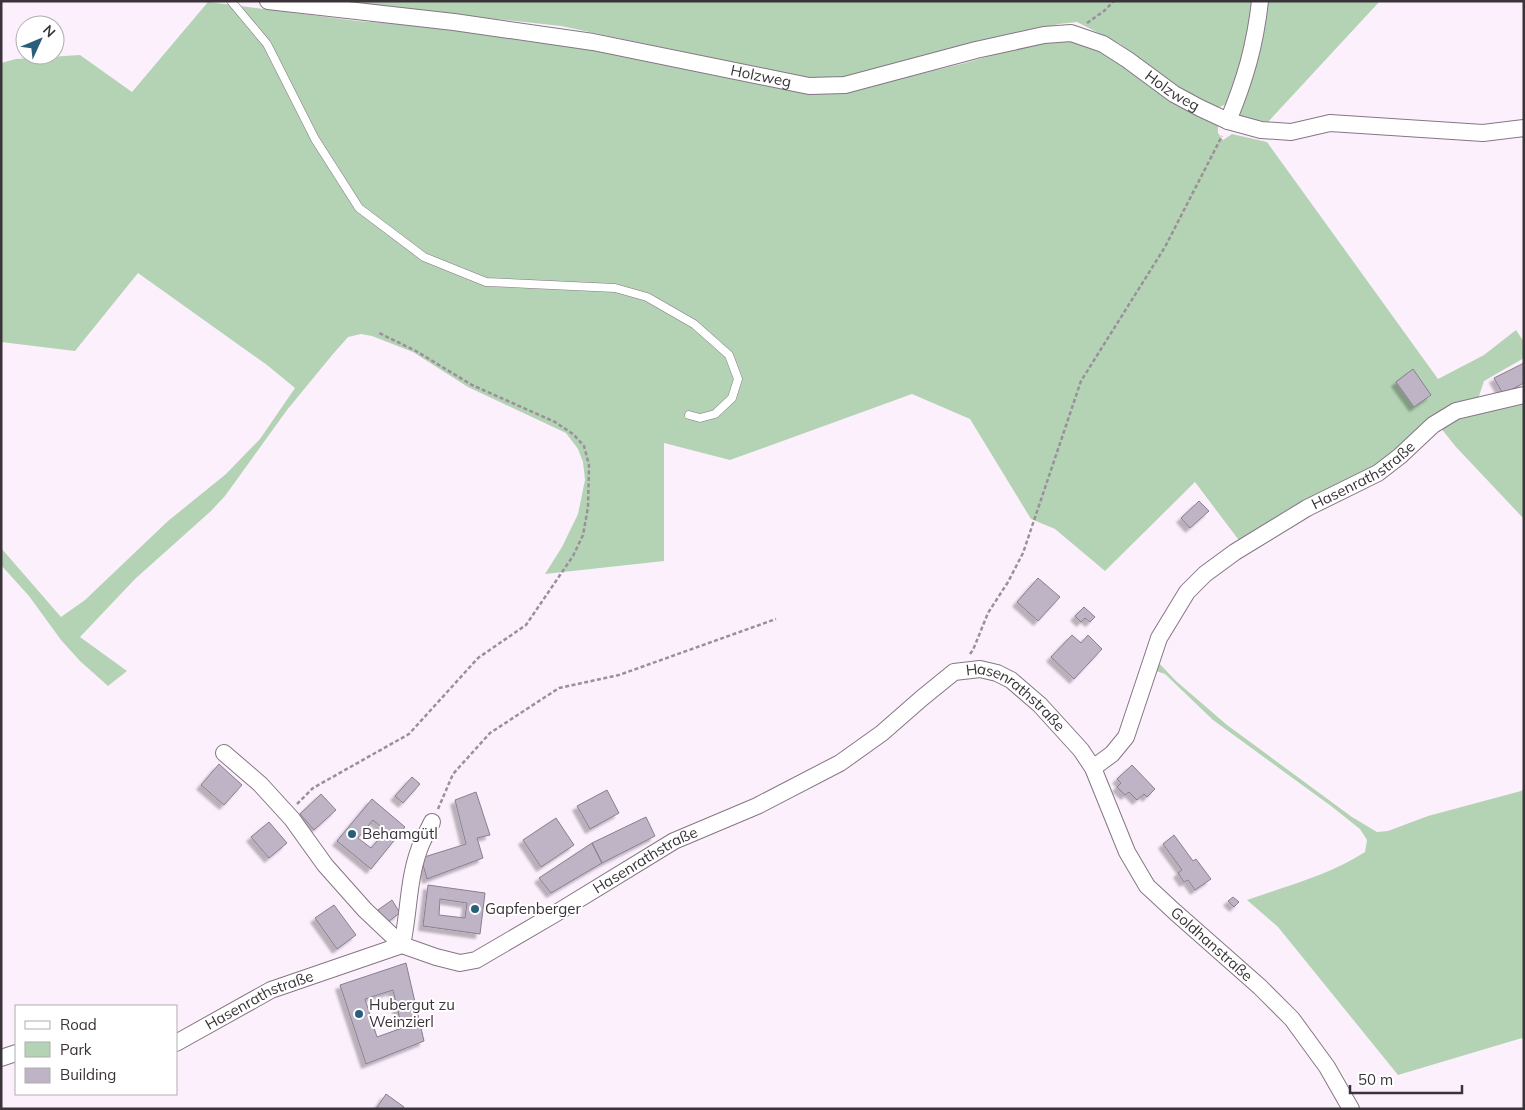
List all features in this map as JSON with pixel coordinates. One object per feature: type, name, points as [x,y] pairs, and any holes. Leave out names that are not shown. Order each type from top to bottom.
[{"type":"street","name":"Holzweg","points":[[268,1],[454,22],[593,42],[809,86],[845,85],[976,50],[1044,35],[1071,34],[1103,44],[1174,94],[1228,121]]},
{"type":"street","points":[[1260,1],[1253,48],[1228,121],[1261,130],[1291,132],[1330,123],[1474,132],[1524,128]]},
{"type":"street","name":"Hasenrathstraße","points":[[224,753],[260,784],[292,819],[325,865],[365,910],[402,945],[460,963],[476,960],[674,841],[757,806],[840,763],[882,734],[954,672],[980,669],[997,672],[1011,680],[1040,705],[1081,750],[1093,768],[1112,754],[1126,736],[1159,638],[1187,592],[1205,574],[1235,552],[1306,508],[1378,473],[1400,456],[1433,425],[1456,411],[1524,395]]},
{"type":"street","name":"Goldhanstraße","points":[[1093,768],[1127,852],[1147,886],[1260,987],[1292,1019],[1327,1067],[1352,1109]]},
{"type":"street","points":[[402,945],[407,921],[411,880],[419,849],[432,822]]},
{"type":"street","name":"Hasenrathstraße","points":[[178,1042],[271,990],[402,945]]},
{"type":"street","points":[[1,1058],[15,1053]]},
{"type":"lane","points":[[231,1],[267,44],[315,139],[359,208],[424,257],[486,282],[616,288],[647,297],[694,324],[729,355],[738,379],[732,398],[715,414],[700,418],[689,415]]},
{"type":"path","points":[[1071,34],[1104,11],[1114,1]]},
{"type":"path","points":[[954,672],[973,650],[988,613],[1008,582],[1023,553],[1081,381],[1165,247],[1228,121]]},
{"type":"path","points":[[292,819],[296,804],[313,788],[409,734],[478,658],[526,625],[573,556],[583,535],[588,507],[589,465],[584,446],[573,434],[555,422],[472,385],[416,351],[379,333]]},
{"type":"path","points":[[432,822],[453,774],[490,733],[559,688],[619,675],[776,619]]},
{"type":"green space","points":[[326,1],[1254,1],[1246,54],[1226,104],[1216,109],[1180,90],[1120,44],[1077,22],[1059,24],[990,40],[842,81],[812,79],[561,26]]},
{"type":"green space","points":[[1266,1],[1380,1],[1268,122],[1243,118],[1237,112]]},
{"type":"green space","points":[[208,2],[358,21],[452,28],[854,90],[965,63],[1036,43],[1070,39],[1091,46],[1218,123],[1218,133],[1223,140],[1232,134],[1267,142],[1438,379],[1484,355],[1516,330],[1524,342],[1524,358],[1484,381],[1478,399],[1524,399],[1524,519],[1456,447],[1440,427],[1402,463],[1241,543],[1195,482],[1105,571],[1055,529],[1031,519],[970,419],[912,394],[730,460],[664,443],[664,561],[545,574],[562,547],[578,514],[585,480],[583,462],[578,449],[566,433],[468,387],[413,352],[372,336],[361,334],[348,337],[333,354],[287,410],[225,496],[211,511],[135,579],[80,637],[127,671],[108,686],[80,661],[61,640],[29,596],[1,565],[1,548],[61,617],[85,600],[168,521],[226,474],[260,439],[295,388],[267,365],[138,273],[75,351],[1,342],[1,63],[15,59],[15,65],[65,65],[65,56],[80,55],[132,92]]},
{"type":"green space","points":[[1156,660],[1176,681],[1227,725],[1352,817],[1377,832],[1388,831],[1428,816],[1524,789],[1524,1041],[1522,1038],[1398,1075],[1278,927],[1247,900],[1308,879],[1351,860],[1365,852],[1367,840],[1360,829],[1331,806],[1213,720],[1165,674],[1153,670]]},
{"type":"building","points":[[1524,363],[1524,383],[1503,394],[1494,378]]},
{"type":"building","points":[[1413,369],[1431,395],[1414,407],[1396,382]]},
{"type":"building","points":[[1199,501],[1209,511],[1190,528],[1181,518]]},
{"type":"building","points":[[1038,578],[1060,597],[1038,621],[1017,602]]},
{"type":"building","points":[[1084,607],[1095,617],[1090,622],[1085,618],[1081,622],[1075,616]]},
{"type":"building","points":[[1072,635],[1081,643],[1088,635],[1102,649],[1074,679],[1051,657]]},
{"type":"building","points":[[219,764],[242,785],[224,805],[201,785]]},
{"type":"building","points":[[1132,765],[1155,789],[1147,797],[1144,794],[1137,800],[1129,792],[1125,795],[1117,787],[1121,783],[1117,779]]},
{"type":"building","points":[[412,777],[420,784],[403,803],[395,796]]},
{"type":"building","points":[[607,790],[619,813],[590,829],[577,806]]},
{"type":"building","points":[[476,792],[490,835],[477,838],[483,858],[427,879],[421,858],[466,844],[455,800]]},
{"type":"building","points":[[321,794],[336,810],[314,830],[300,814]]},
{"type":"building","name":"Behamgütl","points":[[372,799],[405,827],[371,869],[337,841]],"holes":[[[373,820],[386,831],[371,848],[358,838]]]},
{"type":"building","points":[[646,817],[655,836],[602,863],[592,843]]},
{"type":"building","points":[[556,818],[574,845],[541,867],[523,840]]},
{"type":"building","points":[[269,822],[287,843],[269,858],[251,837]]},
{"type":"building","points":[[1174,835],[1193,861],[1196,859],[1211,879],[1195,890],[1188,880],[1184,882],[1178,873],[1182,870],[1163,844]]},
{"type":"building","points":[[592,843],[602,863],[551,893],[539,878]]},
{"type":"building","name":"Gapfenberger","points":[[428,885],[485,893],[480,934],[423,926]],"holes":[[[440,899],[467,903],[465,918],[439,915]]]},
{"type":"building","points":[[1233,897],[1239,902],[1234,907],[1228,901]]},
{"type":"building","points":[[392,900],[400,913],[386,923],[378,910]]},
{"type":"building","points":[[334,905],[356,935],[337,949],[315,918]]},
{"type":"building","name":"Hubergut zu Weinzierl","points":[[406,963],[424,1041],[366,1064],[340,985]],"holes":[[[393,990],[402,1028],[377,1037],[365,999]]]},
{"type":"building","points":[[386,1094],[404,1107],[403,1109],[376,1109]]},
{"type":"place","name":"Behamgütl","points":[[352,834]]},
{"type":"place","name":"Gapfenberger","points":[[475,909]]},
{"type":"place","name":"Hubergut zu Weinzierl","points":[[359,1014]]}]
